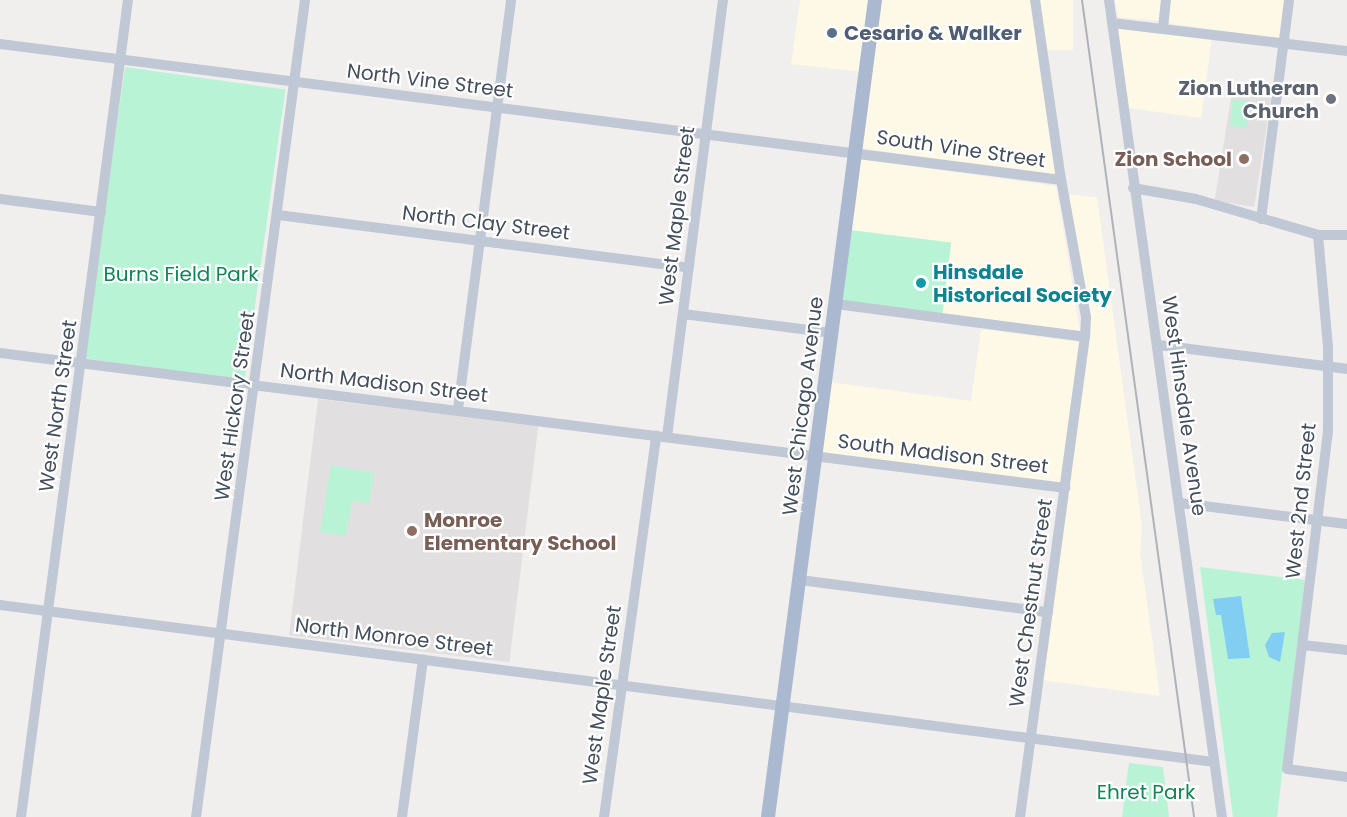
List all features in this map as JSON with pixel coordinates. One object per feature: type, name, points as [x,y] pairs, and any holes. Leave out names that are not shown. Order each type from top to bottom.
[{"type":"main road","name":"West Chicago Avenue","points":[[768,817],[875,0]]},
{"type":"street","name":"West North Street","points":[[21,817],[128,0]]},
{"type":"street","name":"West Hickory Street","points":[[196,817],[256,386],[305,0]]},
{"type":"street","points":[[458,409],[511,0]]},
{"type":"street","name":"West Maple Street","points":[[667,437],[723,0]]},
{"type":"street","name":"West Chestnut Street","points":[[1020,817],[1086,317],[1061,180],[1035,0]]},
{"type":"street","name":"West Hinsdale Avenue","points":[[1109,0],[1222,817]]},
{"type":"street","points":[[1163,28],[1166,0]]},
{"type":"street","points":[[1262,219],[1289,0]]},
{"type":"street","points":[[1112,23],[1347,51]]},
{"type":"street","name":"North Vine Street","points":[[0,44],[856,154]]},
{"type":"street","name":"South Vine Street","points":[[856,154],[1061,180]]},
{"type":"street","points":[[1134,188],[1186,197],[1318,235],[1347,235]]},
{"type":"street","points":[[0,199],[101,212]]},
{"type":"street","name":"North Clay Street","points":[[278,215],[689,268]]},
{"type":"street","name":"West 2nd Street","points":[[1318,235],[1329,367],[1328,431],[1319,521],[1287,769],[1347,777]]},
{"type":"street","points":[[836,304],[1085,336]]},
{"type":"street","points":[[683,314],[833,333]]},
{"type":"street","points":[[1158,345],[1347,369]]},
{"type":"street","name":"North Madison Street","points":[[0,353],[667,437]]},
{"type":"street","name":"West Maple Street","points":[[604,817],[656,436]]},
{"type":"street","points":[[667,437],[817,456]]},
{"type":"street","name":"South Madison Street","points":[[817,456],[1065,488]]},
{"type":"street","points":[[1180,503],[1347,524]]},
{"type":"street","points":[[800,580],[1048,612]]},
{"type":"street","name":"North Monroe Street","points":[[0,605],[1032,736],[1214,762]]},
{"type":"street","points":[[1303,645],[1347,650]]},
{"type":"street","points":[[402,817],[423,659]]},
{"type":"shaded area","points":[[800,0],[873,0],[863,72],[791,64]]},
{"type":"shaded area","points":[[879,0],[1032,0],[1057,176],[860,148]]},
{"type":"shaded area","points":[[1038,0],[1073,0],[1073,50],[1038,50]]},
{"type":"shaded area","points":[[1115,0],[1161,0],[1159,21],[1118,17]]},
{"type":"shaded area","points":[[1170,0],[1287,0],[1282,39],[1167,23]]},
{"type":"shaded area","points":[[1118,25],[1212,37],[1201,118],[1128,108]]},
{"type":"shaded area","name":"Zion School","points":[[1232,91],[1272,97],[1254,207],[1215,201]]},
{"type":"shaded area","points":[[859,159],[1056,186],[1080,331],[942,314],[850,230]]},
{"type":"shaded area","points":[[1065,194],[1097,197],[1142,526],[1140,553],[1160,696],[1042,680],[1089,340]]},
{"type":"shaded area","points":[[981,329],[1079,342],[1060,483],[821,452],[830,382],[971,401]]},
{"type":"shaded area","name":"Monroe Elementary School","points":[[318,399],[538,426],[509,662],[289,635]]},
{"type":"green space","name":"Burns Field Park","points":[[125,67],[285,90],[245,381],[84,358]]},
{"type":"green space","points":[[1233,99],[1250,101],[1247,128],[1230,126]]},
{"type":"green space","points":[[850,230],[951,242],[942,314],[841,301]]},
{"type":"green space","points":[[331,465],[374,473],[369,503],[352,501],[346,536],[320,532]]},
{"type":"green space","points":[[1200,567],[1305,580],[1277,817],[1233,817]]},
{"type":"green space","name":"Ehret Park","points":[[1129,763],[1163,767],[1169,817],[1122,817]]},
{"type":"water","points":[[1241,596],[1250,658],[1228,659],[1221,615],[1216,615],[1213,599]]},
{"type":"water","points":[[1285,632],[1280,662],[1269,657],[1265,645],[1272,633]]},
{"type":"railway","points":[[1082,0],[1194,817]]},
{"type":"place","name":"Cesario & Walker","points":[[832,33]]},
{"type":"place","name":"Zion Lutheran Church","points":[[1331,99]]},
{"type":"place","name":"Zion School","points":[[1244,159]]},
{"type":"place","name":"Hinsdale Historical Society","points":[[921,283]]},
{"type":"place","name":"Monroe Elementary School","points":[[412,531]]}]
